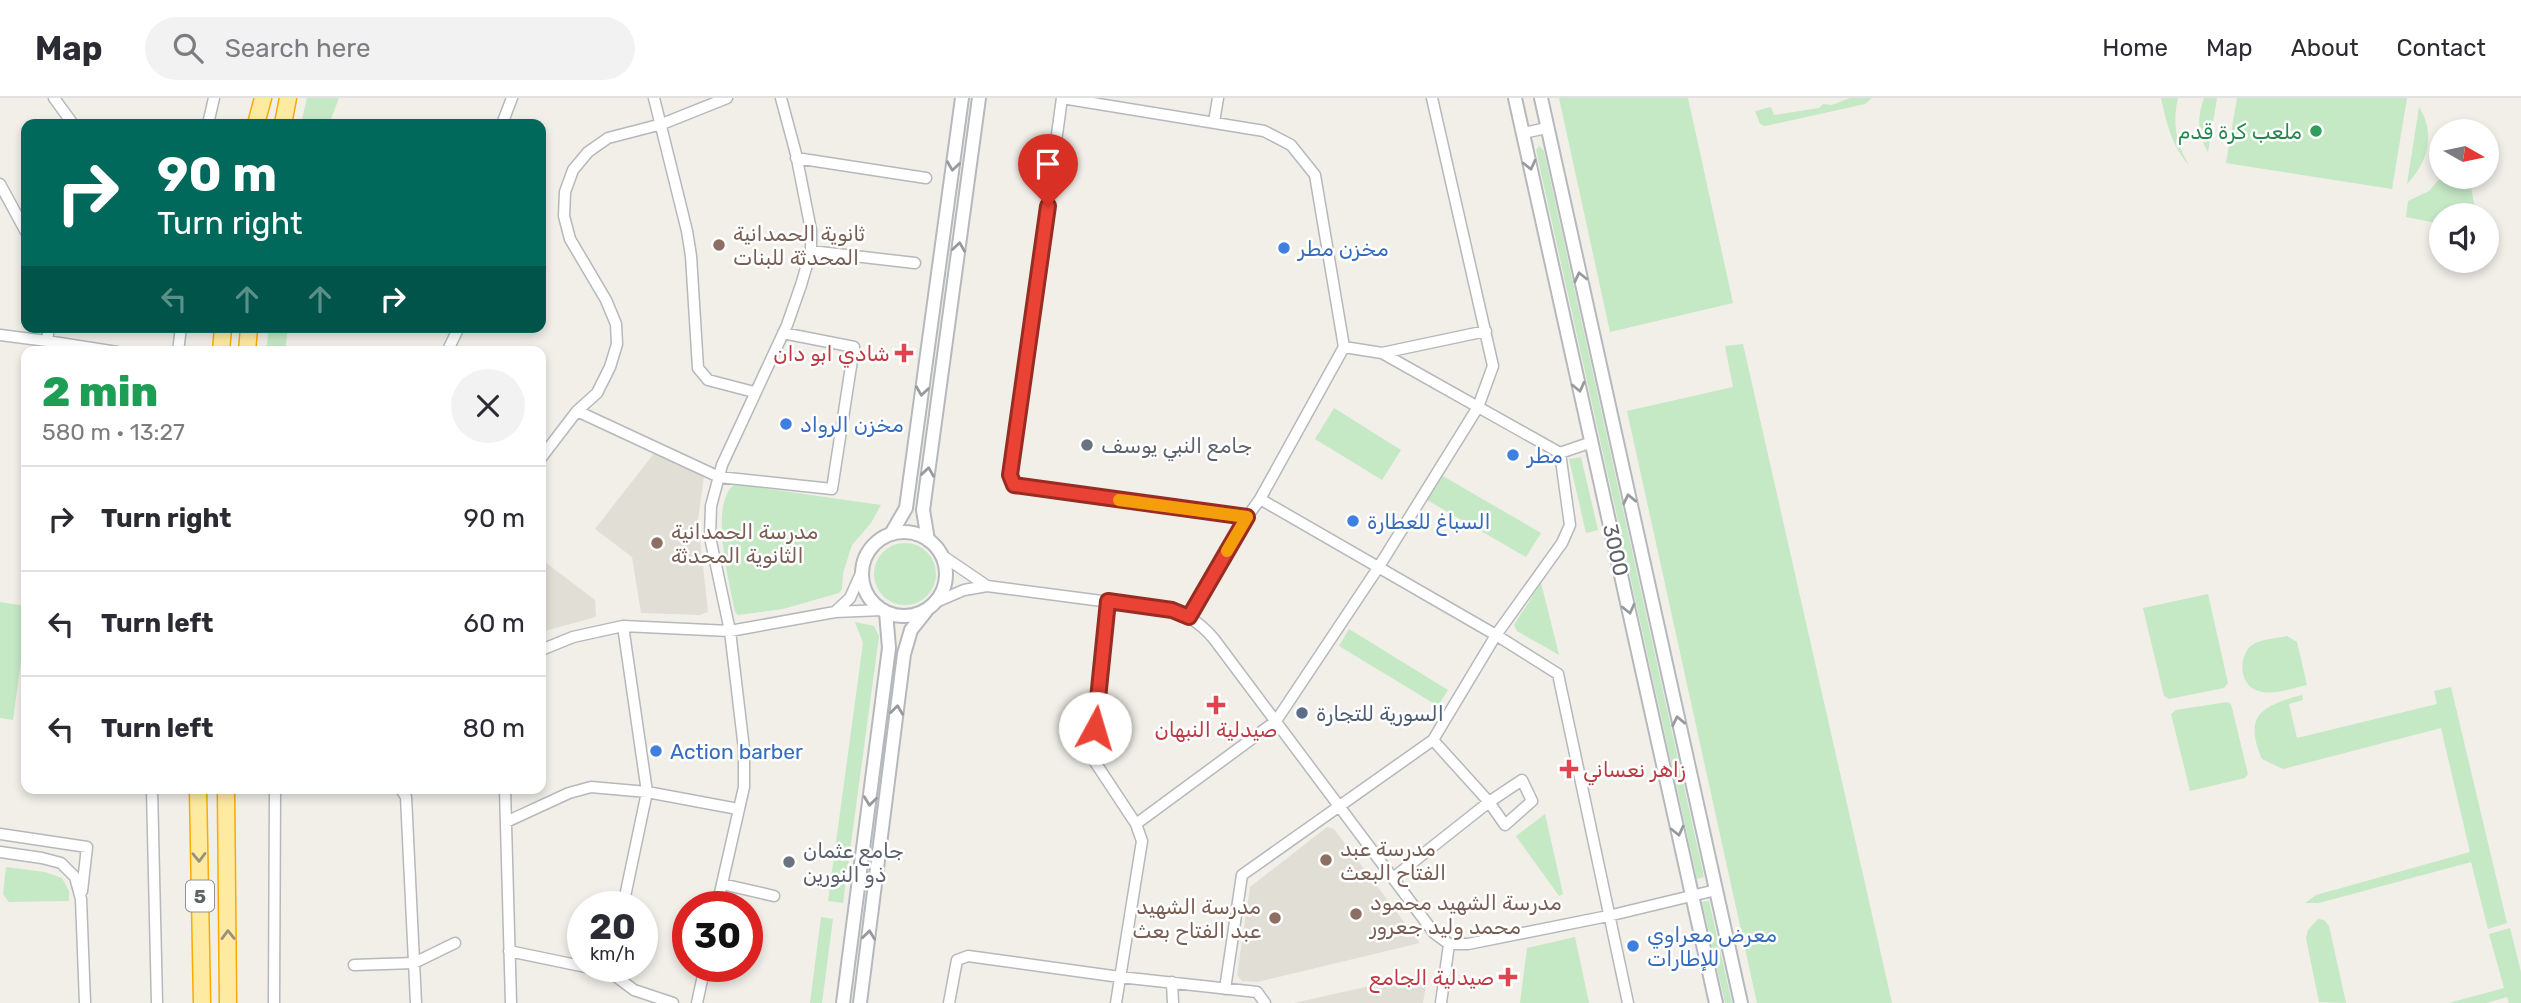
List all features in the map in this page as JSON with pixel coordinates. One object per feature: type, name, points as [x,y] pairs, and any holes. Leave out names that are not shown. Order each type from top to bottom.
[{"type":"highway","points":[[257,119],[263,98]]},
{"type":"highway","points":[[284,119],[288,98]]},
{"type":"highway","name":"5","points":[[198,794],[202,1003]]},
{"type":"highway","name":"5","points":[[227,794],[228,1003]]},
{"type":"street","points":[[54,98],[69,119]]},
{"type":"street","points":[[209,119],[214,98]]},
{"type":"street","points":[[504,119],[512,98]]},
{"type":"street","points":[[654,98],[691,256],[694,347],[698,368],[708,380],[754,392]]},
{"type":"street","points":[[546,451],[576,411],[597,393],[610,367],[617,344],[615,324],[606,300],[570,239],[564,216],[565,192],[573,170],[588,152],[608,138],[662,124],[727,98]]},
{"type":"street","points":[[720,891],[744,787],[744,749],[730,631],[710,537],[711,506],[722,465],[783,333],[802,285],[811,251],[811,230],[781,98]]},
{"type":"street","points":[[891,534],[905,508],[962,98]]},
{"type":"street","points":[[928,540],[923,510],[979,98]]},
{"type":"street","points":[[1189,617],[1247,517],[1261,499],[1344,347],[1315,175],[1291,145],[1264,131],[1062,98],[1010,475],[1014,485],[1247,517]]},
{"type":"street","points":[[1214,122],[1218,98]]},
{"type":"street","points":[[1136,824],[1276,721],[1378,568],[1478,407],[1493,366],[1432,98]]},
{"type":"street","name":"3000","points":[[1515,98],[1716,1003]]},
{"type":"street","name":"3000","points":[[1541,98],[1741,1003]]},
{"type":"street","points":[[1523,133],[1547,128]]},
{"type":"street","points":[[796,158],[926,178]]},
{"type":"street","points":[[0,184],[21,223]]},
{"type":"street","points":[[811,251],[915,263]]},
{"type":"street","points":[[1382,353],[1486,331]]},
{"type":"street","points":[[47,333],[47,341]]},
{"type":"street","points":[[576,411],[719,477],[832,489],[854,347],[783,333]]},
{"type":"street","points":[[0,335],[79,346]]},
{"type":"street","points":[[1344,347],[1382,353],[1560,453],[1592,442]]},
{"type":"street","points":[[1225,989],[1242,875],[1433,740],[1496,635],[1562,543],[1570,525],[1560,453]]},
{"type":"street","points":[[1261,499],[1496,635],[1558,674],[1628,1003]]},
{"type":"street","points":[[835,612],[850,598],[871,548],[891,534],[904,532],[928,540],[943,556],[987,586]]},
{"type":"street","points":[[860,1003],[904,654],[911,630],[943,592],[946,568],[943,556]]},
{"type":"street","points":[[843,1003],[889,648],[884,611],[867,593],[862,571]]},
{"type":"street","points":[[546,648],[573,637],[622,625],[730,631],[835,612],[884,611],[906,616],[957,592],[987,586],[1172,610],[1189,617],[1209,632],[1434,933],[1449,944],[1468,944],[1608,916],[1716,890]]},
{"type":"street","points":[[1108,601],[1093,759],[1136,824],[1142,841],[1116,1003]]},
{"type":"street","points":[[622,625],[647,792],[626,891]]},
{"type":"street","points":[[1393,878],[1489,802],[1522,780],[1532,801],[1505,825],[1489,802],[1433,740]]},
{"type":"street","points":[[506,822],[569,793],[591,787],[647,792],[738,809]]},
{"type":"street","points":[[152,794],[157,1003]]},
{"type":"street","points":[[274,1003],[275,794]]},
{"type":"street","points":[[404,794],[416,1003]]},
{"type":"street","points":[[505,794],[511,1003]]},
{"type":"street","points":[[0,834],[87,847],[81,899],[85,1003]]},
{"type":"street","points":[[0,852],[61,863],[75,877],[81,899]]},
{"type":"street","points":[[722,884],[775,895]]},
{"type":"street","points":[[354,965],[414,963],[455,943]]},
{"type":"street","points":[[1441,1003],[1449,944]]},
{"type":"street","points":[[509,951],[567,961]]},
{"type":"street","points":[[949,1003],[957,960],[968,956],[1256,992],[1265,1003]]},
{"type":"street","points":[[847,979],[863,981]]},
{"type":"street","points":[[625,982],[634,990],[673,1003]]},
{"type":"street","points":[[697,1003],[702,982]]},
{"type":"street","points":[[1172,982],[1173,1003]]},
{"type":"street","points":[[634,990],[635,1003]]},
{"type":"shaded area","name":"مدرسة الحمدانية الثانوية المحدثة","points":[[655,452],[704,476],[698,520],[708,612],[700,615],[641,613],[632,557],[595,529]]},
{"type":"shaded area","points":[[546,563],[595,600],[596,617],[546,631]]},
{"type":"shaded area","points":[[1327,827],[1334,829],[1420,943],[1257,982],[1242,981],[1237,975],[1250,887]]},
{"type":"shaded area","points":[[1428,973],[1423,1003],[1294,1003]]},
{"type":"green space","points":[[307,98],[339,98],[331,119],[302,119]]},
{"type":"green space","points":[[1559,98],[1688,98],[1733,303],[1610,332]]},
{"type":"green space","points":[[1850,98],[1872,98],[1865,104],[1765,126],[1760,124],[1755,111],[1771,107],[1774,115],[1819,108],[1823,104],[1832,105]]},
{"type":"green space","points":[[2161,98],[2178,98],[2176,133],[2189,165],[2174,142]]},
{"type":"green space","points":[[2204,98],[2217,98],[2208,152],[2199,126]]},
{"type":"green space","name":"ملعب كرة قدم","points":[[2237,98],[2407,98],[2392,189],[2226,163]]},
{"type":"green space","points":[[2419,107],[2427,127],[2427,147],[2425,157],[2407,184]]},
{"type":"green space","points":[[1539,146],[1544,151],[1704,877],[1697,879],[1536,150]]},
{"type":"green space","points":[[2471,189],[2474,203],[2429,203],[2429,222],[2406,217],[2408,201],[2429,191]]},
{"type":"green space","points":[[268,333],[287,333],[286,346],[267,346]]},
{"type":"green space","points":[[1743,344],[1892,1003],[1757,1003],[1627,411],[1733,387],[1725,346]]},
{"type":"green space","points":[[1334,408],[1401,450],[1382,480],[1315,439]]},
{"type":"green space","points":[[1581,457],[1598,530],[1586,533],[1569,459]]},
{"type":"green space","points":[[1443,476],[1541,533],[1526,557],[1427,500]]},
{"type":"green space","points":[[735,484],[881,505],[871,523],[852,545],[839,593],[783,609],[738,615],[735,612],[722,525],[727,494]]},
{"type":"green space","points":[[899,543],[911,543],[927,552],[934,562],[934,586],[927,596],[911,605],[899,605],[888,600],[879,591],[874,580],[874,568],[879,557],[888,548]]},
{"type":"green space","points":[[1541,583],[1559,655],[1517,631],[1514,625]]},
{"type":"green space","points":[[2208,594],[2228,683],[2224,688],[2169,699],[2164,696],[2143,608]]},
{"type":"green space","points":[[0,602],[21,605],[21,660],[13,720],[0,718]]},
{"type":"green space","points":[[855,622],[874,626],[879,636],[843,903],[828,901],[863,643]]},
{"type":"green space","points":[[1349,629],[1448,690],[1438,706],[1339,646]]},
{"type":"green space","points":[[2287,636],[2297,642],[2307,685],[2271,693],[2252,688],[2242,669],[2249,648],[2255,643]]},
{"type":"green space","points":[[2451,687],[2507,923],[2488,929],[2471,862],[2319,903],[2305,903],[2316,895],[2470,852],[2441,728],[2283,769],[2262,759],[2255,732],[2260,715],[2276,703],[2302,695],[2303,700],[2289,704],[2297,738],[2437,704],[2434,691]]},
{"type":"green space","points":[[2227,702],[2231,704],[2248,774],[2245,778],[2190,791],[2171,714],[2176,710]]},
{"type":"green space","points":[[1545,814],[1563,894],[1559,896],[1516,836]]},
{"type":"green space","points":[[6,867],[45,872],[62,878],[69,891],[69,901],[9,902],[3,894]]},
{"type":"green space","points":[[1709,901],[1732,1003],[1725,1003],[1702,902]]},
{"type":"green space","points":[[821,917],[833,919],[822,1003],[810,1003]]},
{"type":"green space","points":[[2318,919],[2324,920],[2329,926],[2346,1003],[2319,1002],[2306,938],[2308,930]]},
{"type":"green space","points":[[2510,928],[2521,972],[2521,1003],[2509,1003],[2507,997],[2486,1003],[2449,1003],[2504,988],[2489,934]]},
{"type":"green space","points":[[1575,937],[1589,1003],[1520,1003],[1527,948]]},
{"type":"slow traffic","points":[[1119,500],[1247,517],[1227,551]]},
{"type":"place","name":"ملعب كرة قدم","points":[[2316,131]]},
{"type":"place","name":"ثانوية الحمدانية المحدثة للبنات","points":[[719,245]]},
{"type":"place","name":"مخزن مطر","points":[[1284,248]]},
{"type":"place","name":"شادي ابو دان","points":[[904,353]]},
{"type":"place","name":"مخزن الرواد","points":[[786,424]]},
{"type":"place","name":"جامع النبي يوسف","points":[[1087,445]]},
{"type":"place","name":"مطر","points":[[1513,455]]},
{"type":"place","name":"السباغ للعطارة","points":[[1353,521]]},
{"type":"place","name":"مدرسة الحمدانية الثانوية المحدثة","points":[[657,543]]},
{"type":"place","name":"صيدلية النبهان","points":[[1216,705]]},
{"type":"place","name":"السورية للتجارة","points":[[1302,713]]},
{"type":"place","name":"Action barber","points":[[656,751]]},
{"type":"place","name":"زاهر نعساني","points":[[1569,769]]},
{"type":"place","name":"مدرسة عبد الفتاح البعث","points":[[1326,860]]},
{"type":"place","name":"جامع عثمان ذو النورين","points":[[789,862]]},
{"type":"place","name":"مدرسة الشهيد محمود محمد وليد جعرور","points":[[1356,914]]},
{"type":"place","name":"مدرسة الشهيد عبد الفتاح بعث","points":[[1275,918]]},
{"type":"place","name":"معرض معراوي للإطارات","points":[[1633,946]]},
{"type":"place","name":"صيدلية الجامع","points":[[1508,977]]},
{"type":"route","points":[[1048,206],[1010,475],[1014,485],[1247,517],[1189,617],[1172,610],[1108,601],[1095,728]]}]
